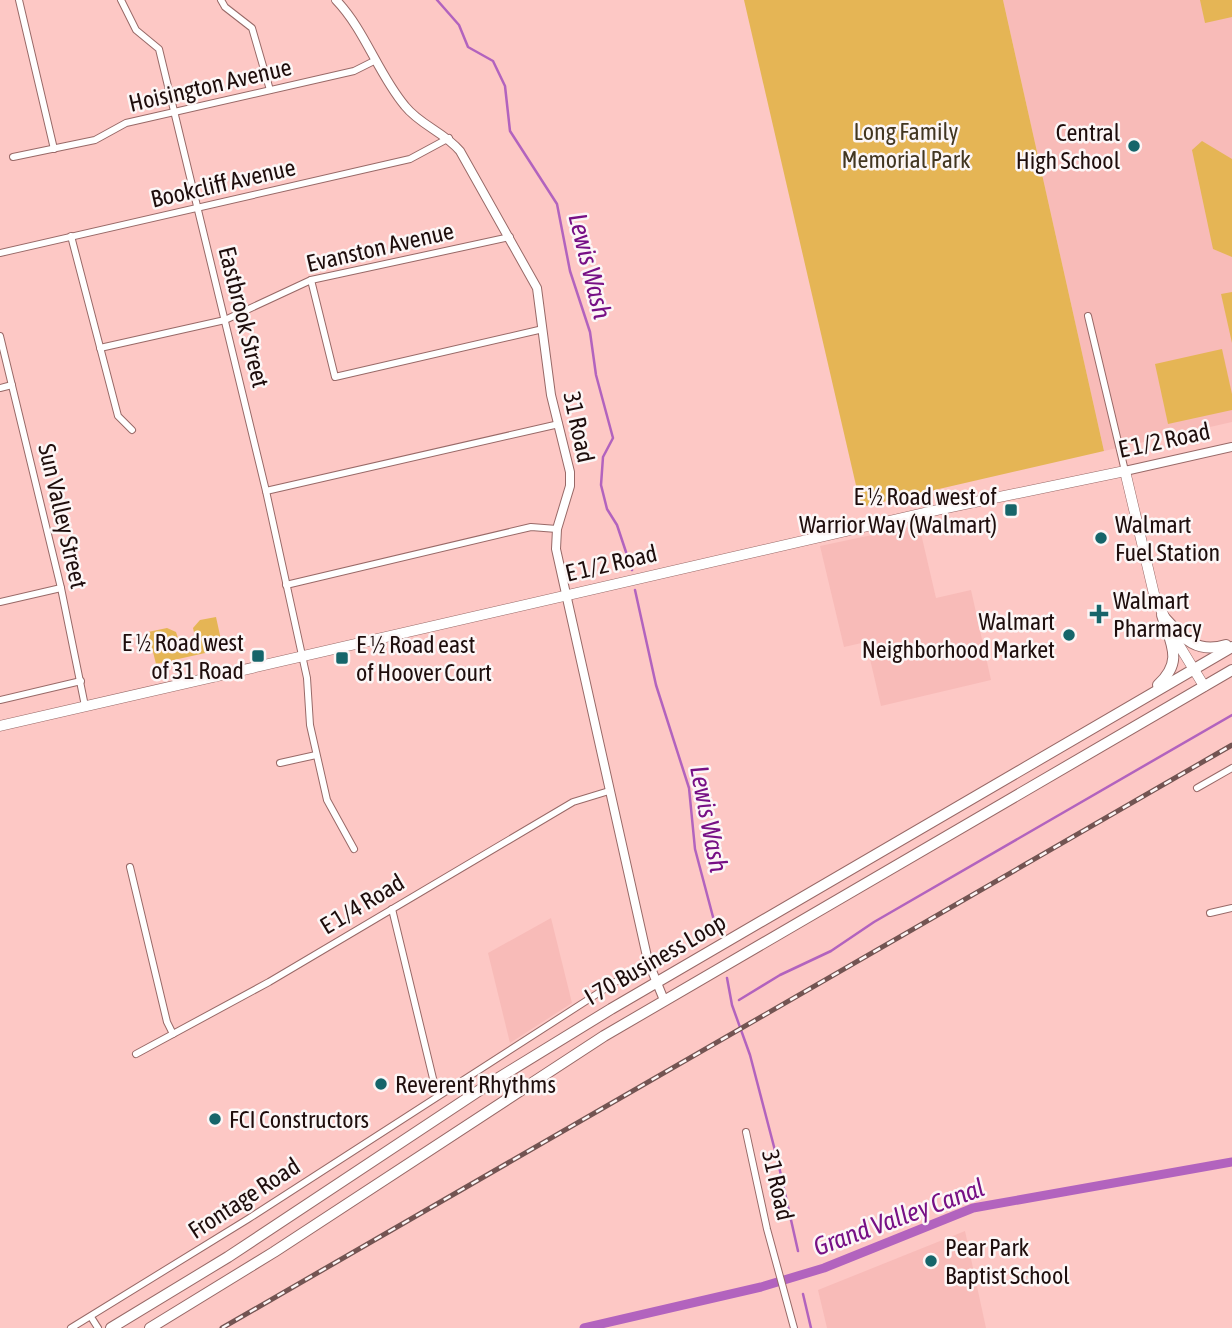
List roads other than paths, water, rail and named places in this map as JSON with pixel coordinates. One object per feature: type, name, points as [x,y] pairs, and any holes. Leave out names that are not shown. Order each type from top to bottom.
[{"type":"main road","name":"E 1/2 Road","points":[[0,726],[946,508],[1125,471]]},
{"type":"main road","points":[[1118,713],[1158,685],[1172,670],[1174,656],[1147,574],[1125,471]]},
{"type":"main road","points":[[1162,615],[1184,639],[1197,647],[1232,645]]},
{"type":"main road","points":[[1162,615],[1204,686]]},
{"type":"main road","name":"I 70 Business Loop","points":[[111,1328],[228,1257],[492,1082],[656,982],[1232,645]]},
{"type":"main road","name":"I 70 Business Loop","points":[[150,1328],[274,1252],[494,1106],[664,1000],[1232,670]]},
{"type":"street","points":[[19,0],[54,149]]},
{"type":"street","name":"Eastbrook Street","points":[[121,0],[124,11],[136,30],[159,48],[266,491],[302,657],[316,755],[327,800],[354,849]]},
{"type":"street","points":[[221,0],[225,7],[252,28],[270,90]]},
{"type":"street","name":"31 Road","points":[[336,0],[404,106],[429,127],[449,138],[469,164],[537,288],[550,385],[570,472],[570,486],[557,529],[555,550],[648,961],[664,1000]]},
{"type":"street","name":"Hoisington Avenue","points":[[13,157],[95,140],[126,123],[354,71],[376,60]]},
{"type":"street","name":"Bookcliff Avenue","points":[[0,253],[410,159],[449,138]]},
{"type":"street","points":[[71,236],[118,416],[132,430]]},
{"type":"street","name":"Evanston Avenue","points":[[100,348],[225,320],[311,280],[510,237]]},
{"type":"street","points":[[311,280],[335,377],[543,329]]},
{"type":"street","points":[[1088,316],[1125,471]]},
{"type":"street","name":"Sun Valley Street","points":[[0,336],[61,588],[85,706]]},
{"type":"street","points":[[0,388],[12,385]]},
{"type":"street","points":[[266,491],[559,424]]},
{"type":"street","name":"E 1/2 Road","points":[[1125,471],[1232,447]]},
{"type":"street","points":[[286,585],[531,527],[557,529]]},
{"type":"street","points":[[0,602],[61,588]]},
{"type":"street","points":[[0,700],[81,681]]},
{"type":"street","points":[[280,763],[316,755]]},
{"type":"street","points":[[1197,788],[1232,768]]},
{"type":"street","name":"E 1/4 Road","points":[[136,1054],[335,943],[573,802],[609,792]]},
{"type":"street","points":[[130,867],[167,1023],[173,1034]]},
{"type":"street","points":[[1210,913],[1232,908]]},
{"type":"street","points":[[392,909],[437,1095]]},
{"type":"street","name":"Frontage Road","points":[[71,1328],[248,1219],[648,961]]},
{"type":"street","name":"31 Road","points":[[746,1132],[794,1328]]},
{"type":"street","points":[[91,1317],[98,1328]]},
{"type":"waterway","name":"Lewis Wash","points":[[437,0],[459,25],[468,47],[493,61],[505,86],[510,131],[557,204],[570,271],[590,332],[596,375],[613,438],[603,457],[601,485],[607,509],[617,525],[632,570]]},
{"type":"waterway","name":"Lewis Wash","points":[[635,590],[656,685],[689,788],[695,849],[717,932]]},
{"type":"waterway","points":[[739,1000],[780,975],[831,951],[874,922],[1232,715]]},
{"type":"waterway","name":"Lewis Wash","points":[[727,978],[732,1005],[750,1055],[778,1162],[798,1251]]},
{"type":"waterway","name":"Grand Valley Canal","points":[[584,1328],[761,1287],[824,1268],[973,1208],[1232,1162]]},
{"type":"waterway","name":"Lewis Wash","points":[[803,1294],[811,1328]]},
{"type":"railway","points":[[222,1328],[1232,745]]},
{"type":"place","name":"Central High School","points":[[1134,146]]},
{"type":"place","name":"E ½ Road west of Warrior Way (Walmart)","points":[[1011,510]]},
{"type":"place","name":"Walmart Fuel Station","points":[[1101,538]]},
{"type":"place","name":"Walmart Pharmacy","points":[[1099,614]]},
{"type":"place","name":"Walmart Neighborhood Market","points":[[1069,635]]},
{"type":"place","name":"E ½ Road west of 31 Road","points":[[258,656]]},
{"type":"place","name":"E ½ Road east of Hoover Court","points":[[342,658]]},
{"type":"place","name":"Reverent Rhythms","points":[[381,1084]]},
{"type":"place","name":"FCI Constructors","points":[[215,1119]]},
{"type":"place","name":"Pear Park Baptist School","points":[[931,1261]]},
{"type":"park label","name":"Long Family Memorial Park","points":[[906,145]]}]
